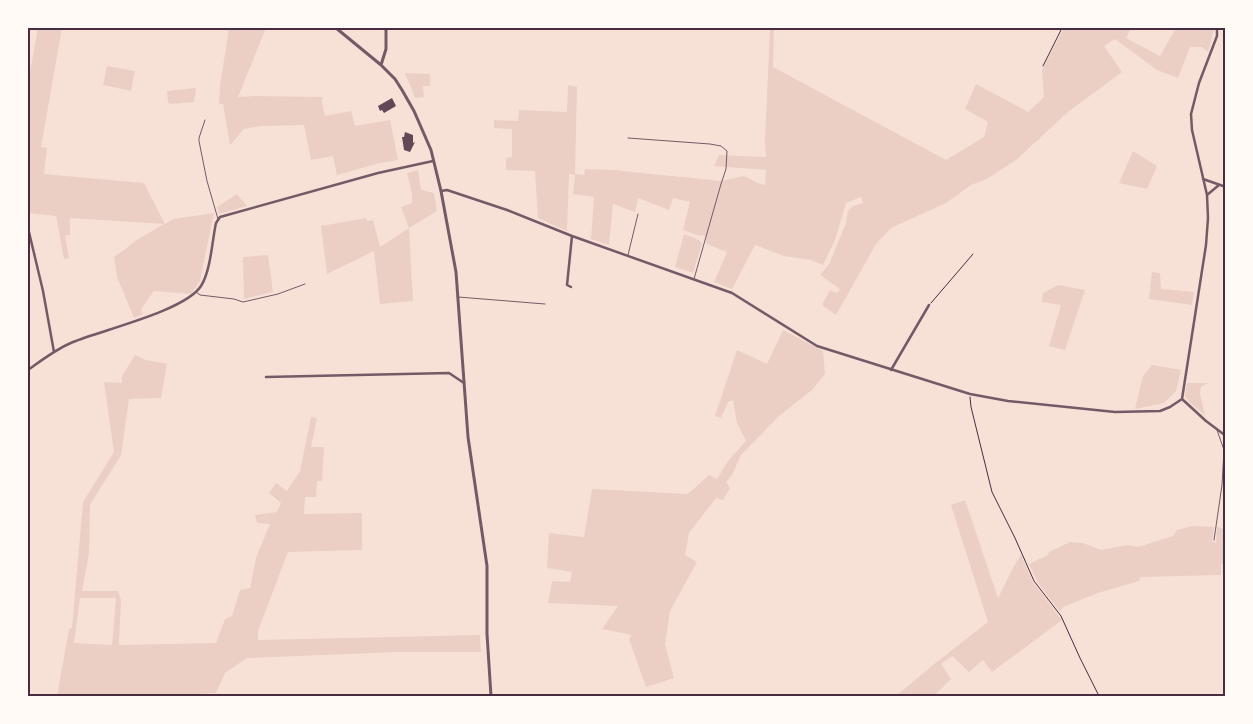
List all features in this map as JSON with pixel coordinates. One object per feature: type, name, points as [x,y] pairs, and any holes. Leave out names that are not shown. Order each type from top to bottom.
[{"type":"street","points":[[336,28],[395,79],[414,110],[431,150],[441,191],[456,272],[472,469],[487,566],[487,634],[491,696]]},
{"type":"street","points":[[381,65],[386,49],[386,28]]},
{"type":"street","points":[[441,191],[447,190],[506,210],[572,236],[732,293],[817,346],[891,370],[970,394],[1008,401],[1115,412],[1160,411],[1182,399],[1206,245],[1207,195],[1192,130],[1191,114],[1199,83],[1213,50],[1217,28]]},
{"type":"street","points":[[28,370],[54,352],[73,342],[185,301],[202,284],[215,228],[218,220],[224,215],[378,173],[433,161]]},
{"type":"street","points":[[1203,179],[1226,187]]},
{"type":"street","points":[[1207,195],[1219,185]]},
{"type":"street","points":[[28,228],[43,291],[54,352]]},
{"type":"street","points":[[571,287],[567,285],[572,236]]},
{"type":"street","points":[[891,370],[929,305]]},
{"type":"street","points":[[266,377],[449,373],[464,383]]},
{"type":"street","points":[[1182,399],[1226,436]]},
{"type":"lane","points":[[205,120],[199,138],[207,181],[218,220]]},
{"type":"lane","points":[[628,138],[710,144],[721,146],[727,151],[728,161],[725,175],[694,280]]},
{"type":"lane","points":[[628,256],[638,214]]},
{"type":"lane","points":[[196,292],[200,295],[234,299],[243,302],[278,294],[305,284]]},
{"type":"lane","points":[[458,297],[545,304]]},
{"type":"lane","points":[[1214,540],[1222,485],[1224,450],[1217,429]]},
{"type":"path","points":[[1043,66],[1062,28]]},
{"type":"path","points":[[929,305],[973,254]]},
{"type":"path","points":[[970,394],[971,407],[992,492],[1034,581],[1061,616],[1099,696]]},
{"type":"shaded area","points":[[38,28],[62,28],[41,147],[47,148],[44,174],[144,183],[165,224],[173,219],[214,213],[200,281],[191,294],[154,291],[141,309],[143,314],[134,318],[117,277],[114,257],[135,241],[164,224],[70,218],[70,235],[65,236],[69,258],[64,259],[56,216],[28,213],[28,83]]},
{"type":"shaded area","points":[[229,28],[266,28],[238,97],[323,97],[322,102],[325,116],[351,111],[355,126],[390,120],[398,160],[337,175],[333,156],[311,160],[304,125],[260,126],[244,129],[230,145],[223,104],[219,104]]},
{"type":"shaded area","points":[[770,28],[774,28],[773,67],[946,160],[984,137],[988,122],[965,109],[976,84],[1028,112],[1044,97],[1042,70],[1064,28],[1131,28],[1126,38],[1160,56],[1176,28],[1214,29],[1208,52],[1202,47],[1190,47],[1178,78],[1157,70],[1115,39],[1104,46],[1122,72],[1068,112],[1016,160],[987,179],[971,185],[946,203],[891,228],[876,244],[836,315],[822,305],[830,290],[837,293],[840,289],[820,275],[831,262],[846,223],[848,211],[853,206],[863,203],[861,197],[846,203],[835,240],[823,265],[811,260],[784,256],[755,245],[732,289],[714,282],[727,252],[707,244],[704,235],[700,236],[683,230],[690,202],[673,198],[669,210],[638,198],[635,212],[613,204],[609,245],[591,239],[594,197],[573,194],[575,175],[569,174],[567,231],[538,218],[535,171],[506,170],[506,158],[512,157],[512,129],[494,128],[494,120],[518,121],[519,110],[567,112],[568,85],[577,87],[575,174],[584,175],[585,169],[613,170],[721,181],[744,176],[765,185],[766,170],[714,166],[719,155],[766,157],[765,140]]},
{"type":"shaded area","points":[[107,66],[135,71],[131,91],[103,85]]},
{"type":"shaded area","points":[[405,73],[430,74],[430,86],[423,86],[424,97],[415,98]]},
{"type":"shaded area","points":[[196,88],[194,102],[170,104],[168,102],[167,91]]},
{"type":"shaded area","points":[[1133,151],[1157,166],[1147,189],[1119,183]]},
{"type":"shaded area","points":[[418,170],[421,190],[434,193],[437,211],[409,228],[401,207],[412,203],[407,173]]},
{"type":"shaded area","points":[[237,194],[247,206],[219,214],[217,207]]},
{"type":"shaded area","points":[[366,218],[367,221],[373,220],[380,247],[409,228],[413,301],[380,304],[374,251],[327,274],[321,226]]},
{"type":"shaded area","points":[[684,234],[699,240],[702,244],[693,273],[675,267]]},
{"type":"shaded area","points":[[268,255],[273,292],[244,299],[243,257]]},
{"type":"shaded area","points":[[1152,272],[1160,273],[1161,289],[1194,292],[1192,305],[1149,299]]},
{"type":"shaded area","points":[[1058,285],[1085,290],[1065,350],[1049,346],[1061,305],[1042,302],[1043,293]]},
{"type":"shaded area","points":[[783,330],[823,351],[825,374],[812,390],[779,416],[741,455],[732,475],[726,482],[730,488],[723,500],[716,498],[689,533],[685,555],[697,562],[670,611],[665,644],[674,678],[646,687],[629,639],[632,635],[602,629],[618,606],[548,603],[552,581],[570,582],[572,572],[547,568],[549,533],[584,537],[592,489],[688,494],[709,475],[717,479],[728,461],[746,441],[737,423],[733,400],[728,402],[721,418],[715,416],[737,350],[767,364]]},
{"type":"shaded area","points":[[135,355],[146,360],[167,364],[161,398],[129,399],[121,455],[90,505],[89,554],[82,591],[118,591],[121,600],[119,645],[216,643],[225,619],[232,616],[240,590],[250,588],[256,558],[270,524],[257,523],[255,515],[277,512],[281,503],[269,493],[276,483],[287,491],[300,471],[311,417],[317,418],[311,447],[324,447],[322,481],[317,481],[316,497],[305,497],[304,514],[362,513],[362,550],[288,552],[258,631],[258,640],[480,635],[481,652],[398,652],[247,658],[225,673],[216,693],[166,696],[57,696],[69,629],[72,628],[83,502],[114,452],[104,382],[122,383],[122,376]],"holes":[[[80,598],[116,598],[112,645],[74,643]]]},
{"type":"shaded area","points":[[1152,365],[1181,370],[1176,391],[1164,403],[1135,409],[1143,376]]},
{"type":"shaded area","points":[[1187,383],[1208,383],[1201,387],[1200,394],[1205,415],[1190,403],[1185,396]]},
{"type":"shaded area","points":[[965,500],[998,598],[1021,555],[1033,582],[1062,620],[992,672],[983,660],[969,672],[952,656],[941,664],[951,679],[934,696],[896,696],[988,622],[951,505]]},
{"type":"shaded area","points":[[1192,526],[1214,527],[1212,541],[1216,543],[1217,527],[1225,529],[1225,564],[1221,564],[1221,575],[1140,577],[1139,581],[1098,593],[1063,607],[1060,612],[1038,583],[1029,564],[1070,542],[1083,543],[1101,550],[1128,545],[1138,547],[1173,536],[1177,530]]},
{"type":"building","points":[[392,98],[396,106],[384,113],[382,110],[380,111],[378,106]]},
{"type":"building","points":[[405,132],[413,135],[413,143],[415,142],[410,152],[404,150],[402,137],[404,137]]}]
